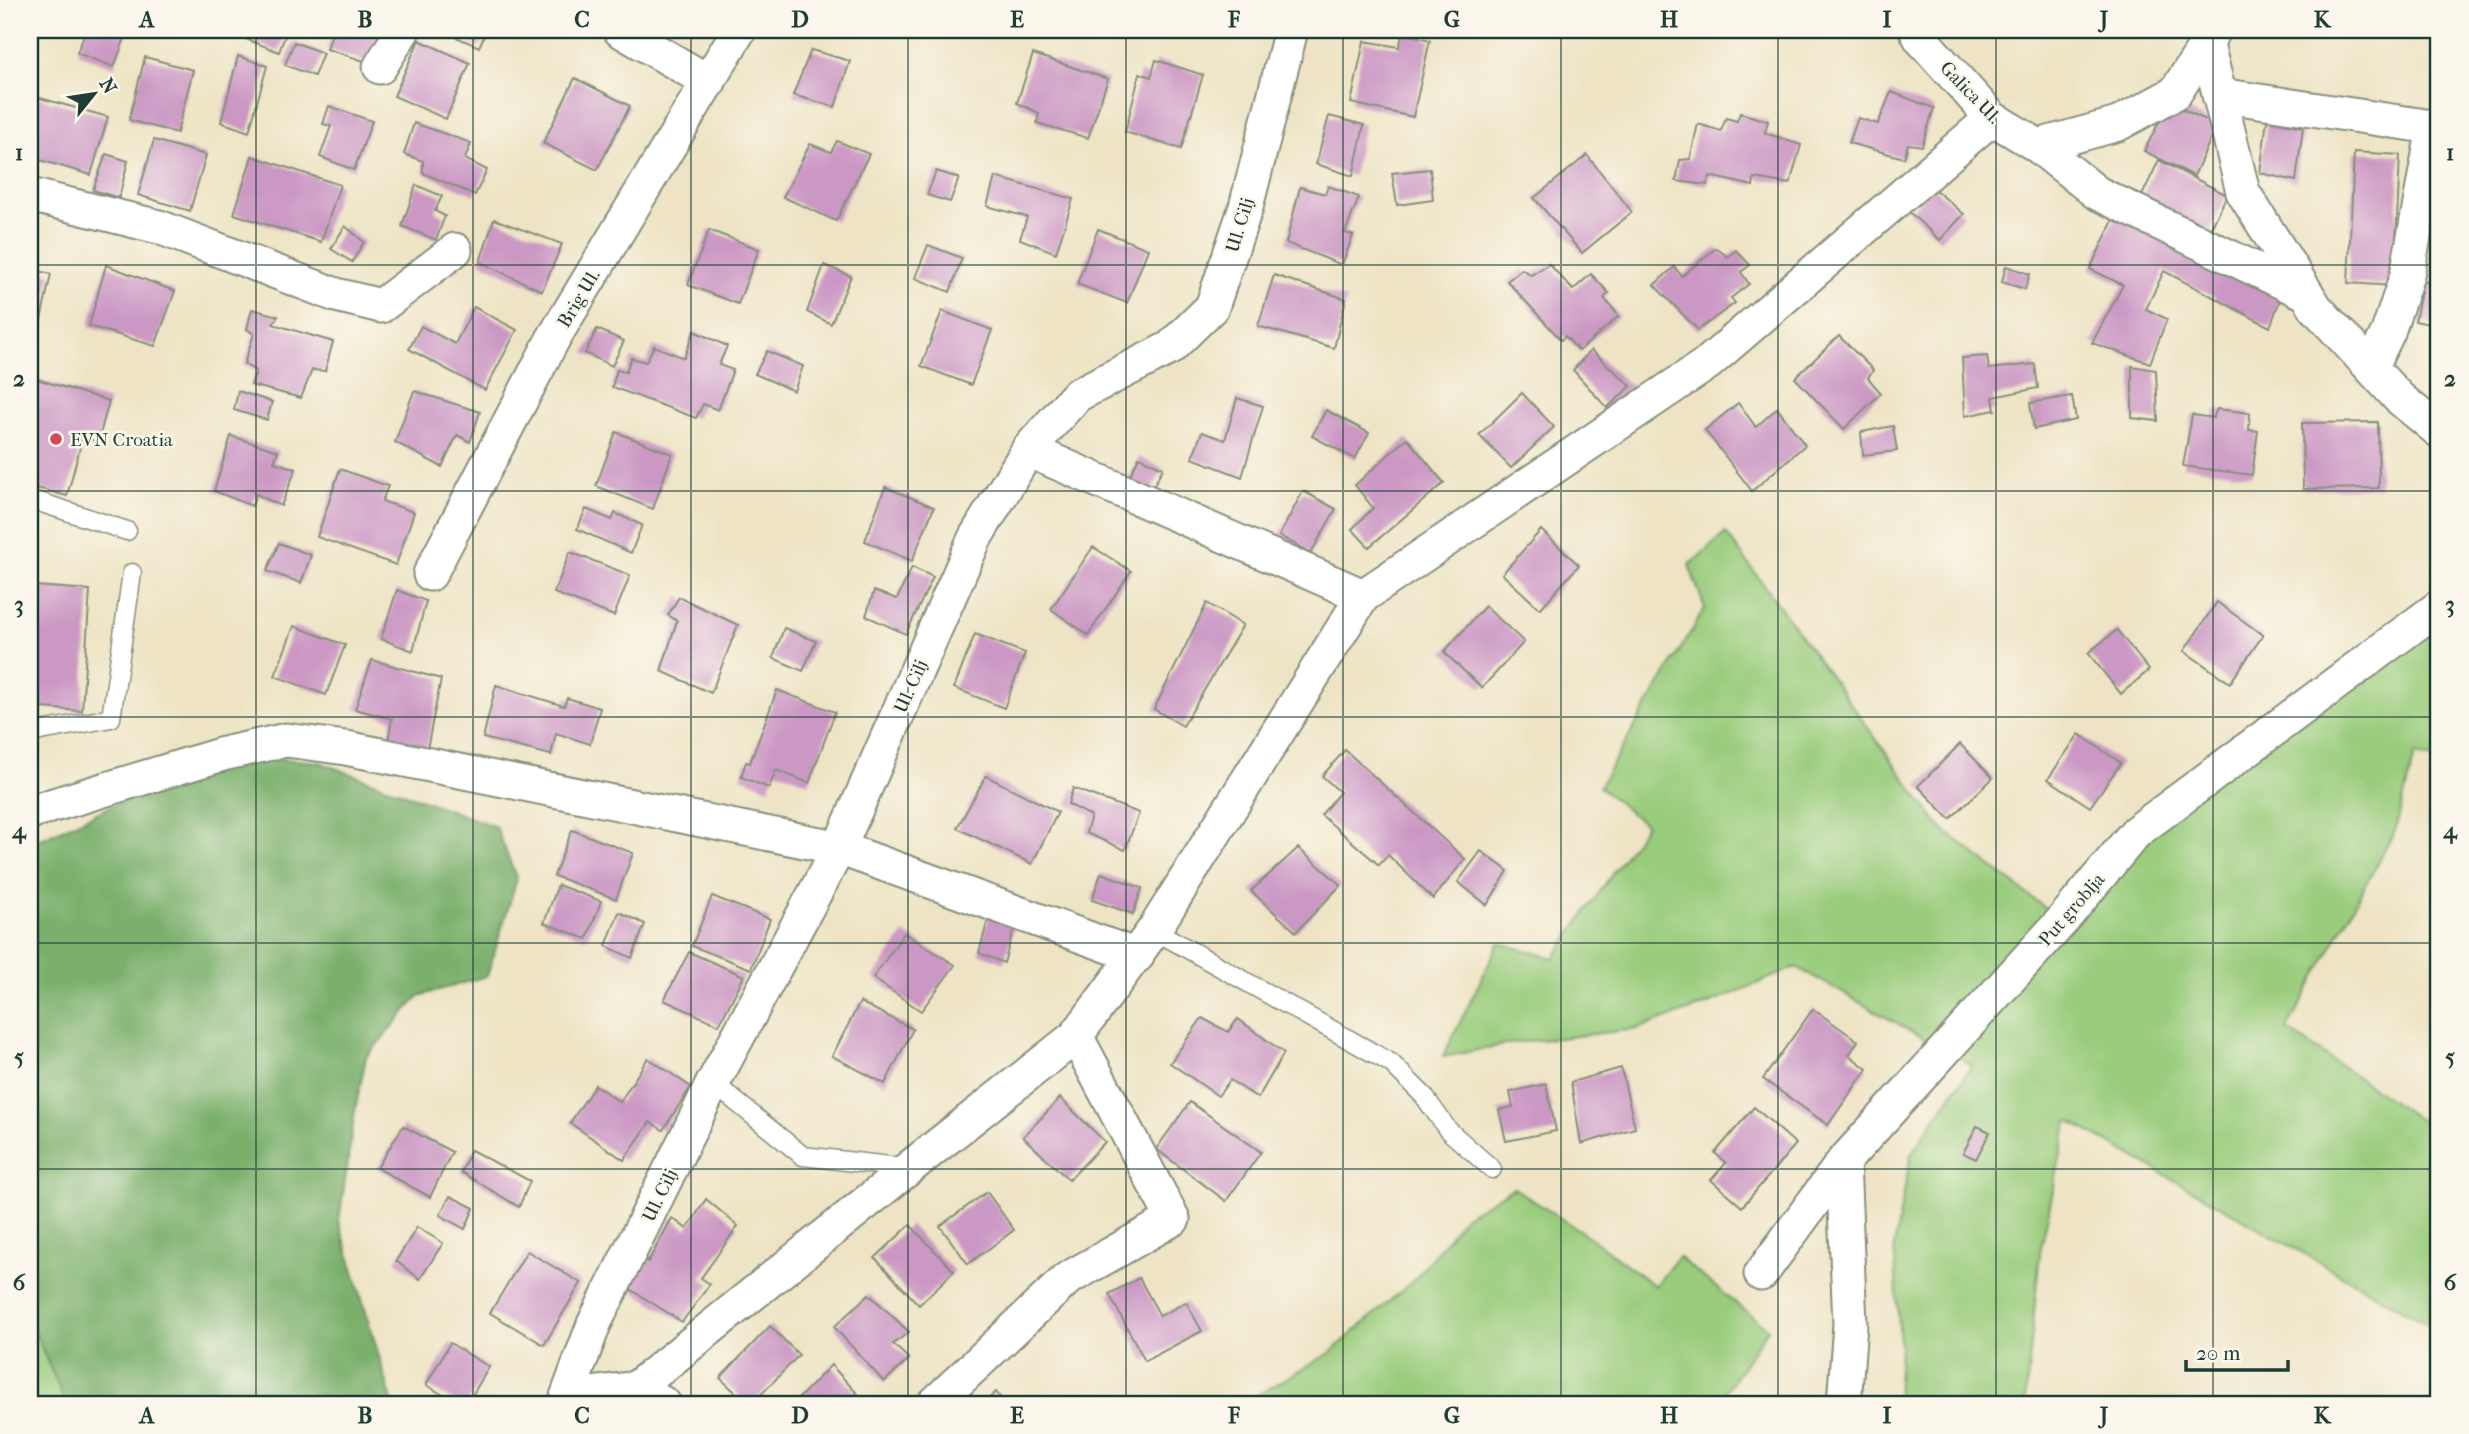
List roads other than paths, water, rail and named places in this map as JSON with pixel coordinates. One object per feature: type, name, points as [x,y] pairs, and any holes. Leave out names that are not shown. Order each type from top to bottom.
[{"type":"street","points":[[380,67],[403,30]]},
{"type":"street","points":[[620,30],[709,82]]},
{"type":"street","name":"Brig Ul.","points":[[430,574],[553,339],[740,30]]},
{"type":"street","name":"Ul. Cilj","points":[[650,1396],[567,1397],[594,1324],[713,1083],[839,848],[975,538],[1028,450],[1077,396],[1170,348],[1212,307],[1246,207],[1291,30]]},
{"type":"street","name":"Galica Ul.","points":[[1916,30],[1992,118],[2038,146],[2097,194],[2308,295]]},
{"type":"street","points":[[2210,37],[2219,95],[2243,192],[2316,308],[2398,397],[2439,431]]},
{"type":"street","points":[[2038,146],[2118,124],[2175,93],[2210,37]]},
{"type":"street","points":[[2219,95],[2437,127],[2407,275],[2388,332],[2371,368]]},
{"type":"street","points":[[650,1396],[909,1168],[1076,1036],[1145,943],[1363,596],[1708,363],[1992,118]]},
{"type":"street","points":[[30,195],[159,227],[336,295],[381,306],[455,250]]},
{"type":"street","points":[[1028,450],[1363,596]]},
{"type":"street","name":"Put groblja","points":[[1761,1274],[1843,1162],[2062,921],[2136,832],[2439,607]]},
{"type":"street","points":[[30,812],[223,754],[286,740],[346,748],[839,848],[1145,943]]},
{"type":"street","points":[[934,1404],[1067,1279],[1173,1219],[1076,1036]]},
{"type":"street","points":[[1843,1162],[1850,1324],[1844,1404]]},
{"type":"lane","points":[[30,499],[127,531]]},
{"type":"lane","points":[[30,733],[111,718],[131,573]]},
{"type":"lane","points":[[1145,943],[1391,1063],[1424,1096],[1448,1130],[1492,1169]]},
{"type":"lane","points":[[713,1083],[803,1156],[909,1168]]},
{"type":"place","name":"EVN Croatia","points":[[56,439]]}]
